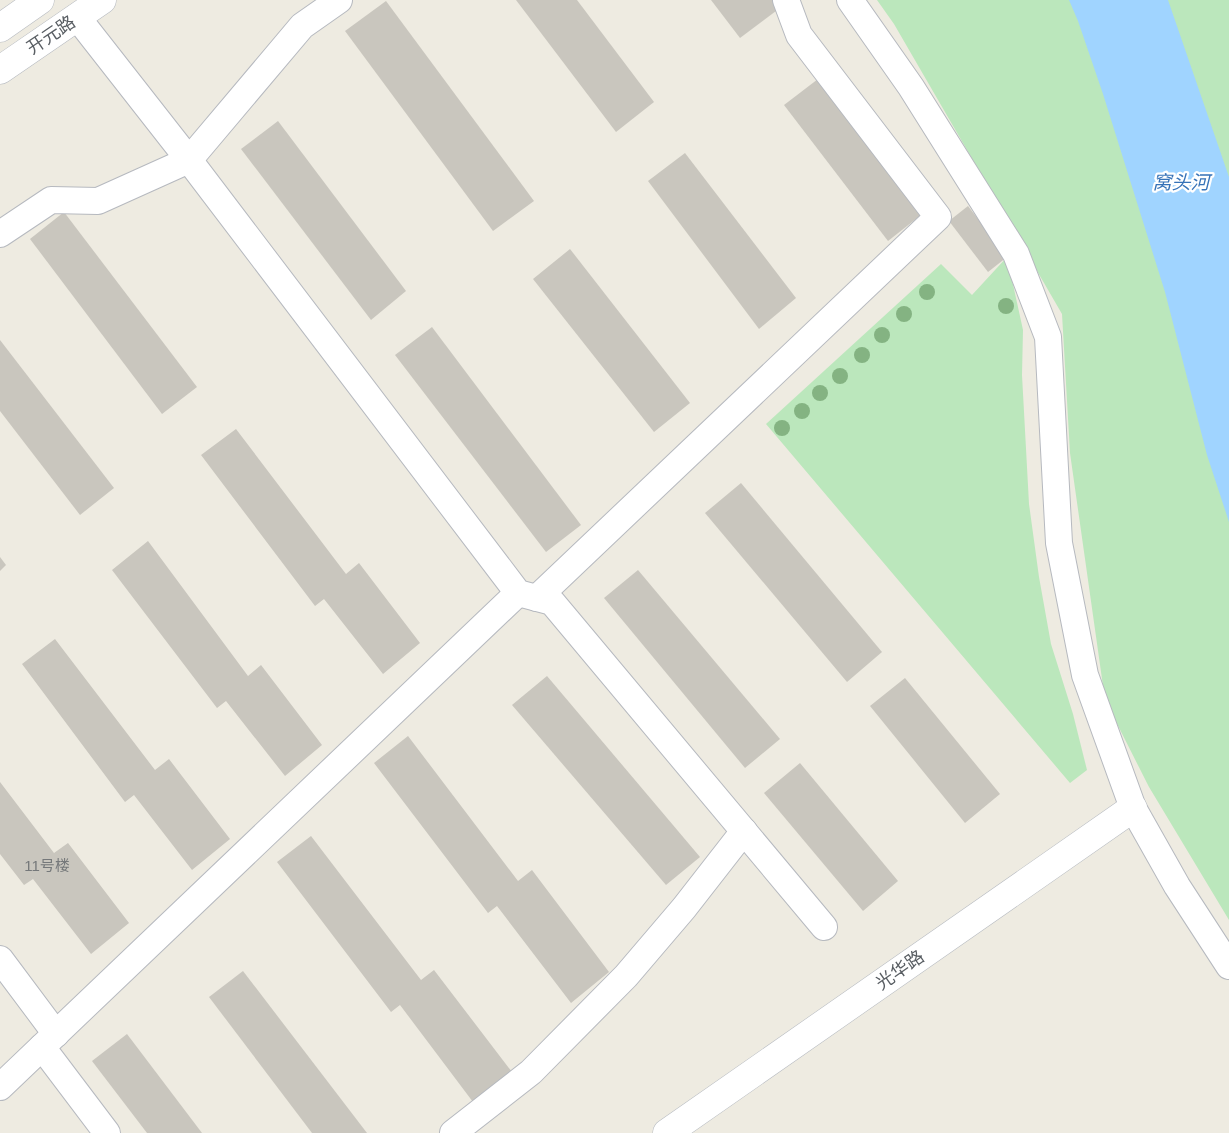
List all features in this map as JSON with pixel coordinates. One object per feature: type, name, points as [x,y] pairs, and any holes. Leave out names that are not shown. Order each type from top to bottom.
[{"type":"street","name":"开元路","points":[[0,28],[40,0]]},
{"type":"street","name":"开元路","points":[[0,70],[102,0]]},
{"type":"street","points":[[0,234],[50,200],[98,201],[189,160],[302,26],[339,0]]},
{"type":"street","points":[[0,1087],[938,216],[799,35],[786,0]]},
{"type":"street","points":[[850,0],[912,87],[1016,254],[1048,337],[1059,543],[1085,675],[1133,808],[1177,886],[1229,966]]},
{"type":"street","points":[[77,17],[528,596],[552,602],[824,927]]},
{"type":"street","name":"光华路","points":[[667,1133],[1133,808]]},
{"type":"street","points":[[453,1133],[531,1072],[626,976],[684,908],[744,831]]},
{"type":"street","points":[[0,959],[107,1133]]},
{"type":"green space","points":[[877,0],[1229,0],[1229,920],[1149,787],[1105,700],[1070,453],[1062,314],[894,24]]},
{"type":"green space","points":[[1007,257],[1023,330],[1022,375],[1029,504],[1039,577],[1051,644],[1073,714],[1087,770],[1070,783],[766,424],[941,264],[972,295]]},
{"type":"water","name":"窝头河","points":[[1069,0],[1168,0],[1229,177],[1229,522],[1207,455],[1165,292],[1103,94]]},
{"type":"building","points":[[516,0],[577,0],[654,102],[616,132]]},
{"type":"building","points":[[711,0],[774,0],[780,8],[740,38]]},
{"type":"building","points":[[386,1],[534,201],[493,231],[345,31]]},
{"type":"building","points":[[822,76],[926,211],[888,241],[784,105]]},
{"type":"building","points":[[278,121],[406,291],[371,320],[241,149]]},
{"type":"building","points":[[685,153],[796,298],[759,329],[648,181]]},
{"type":"building","points":[[968,206],[1007,257],[988,272],[949,221]]},
{"type":"building","points":[[64,212],[197,387],[162,414],[30,239]]},
{"type":"building","points":[[570,249],[690,403],[654,432],[533,279]]},
{"type":"building","points":[[432,327],[581,525],[546,552],[395,355]]},
{"type":"building","points":[[0,340],[114,488],[80,515],[0,411]]},
{"type":"building","points":[[236,429],[346,574],[359,563],[420,643],[383,674],[324,599],[315,606],[201,455]]},
{"type":"building","points":[[741,483],[882,652],[847,682],[705,513]]},
{"type":"building","points":[[148,541],[248,676],[261,665],[322,745],[285,776],[226,701],[217,708],[112,570]]},
{"type":"building","points":[[0,557],[6,565],[0,571]]},
{"type":"building","points":[[638,570],[780,739],[745,768],[604,598]]},
{"type":"building","points":[[55,639],[155,770],[169,759],[230,839],[192,870],[134,795],[125,802],[22,664]]},
{"type":"building","points":[[547,676],[700,857],[666,885],[512,705]]},
{"type":"building","points":[[905,678],[1000,794],[965,823],[870,706]]},
{"type":"building","points":[[408,736],[518,881],[532,870],[609,972],[571,1003],[497,906],[488,913],[374,763]]},
{"type":"building","points":[[800,763],[898,881],[863,911],[764,793]]},
{"type":"building","points":[[0,782],[54,853],[68,843],[129,923],[91,954],[33,879],[24,885],[0,854]]},
{"type":"building","points":[[311,836],[421,980],[434,970],[512,1072],[473,1102],[400,1005],[391,1012],[277,862]]},
{"type":"building","points":[[243,971],[367,1133],[312,1133],[209,997]]},
{"type":"building","points":[[127,1034],[202,1133],[147,1133],[92,1061]]}]
